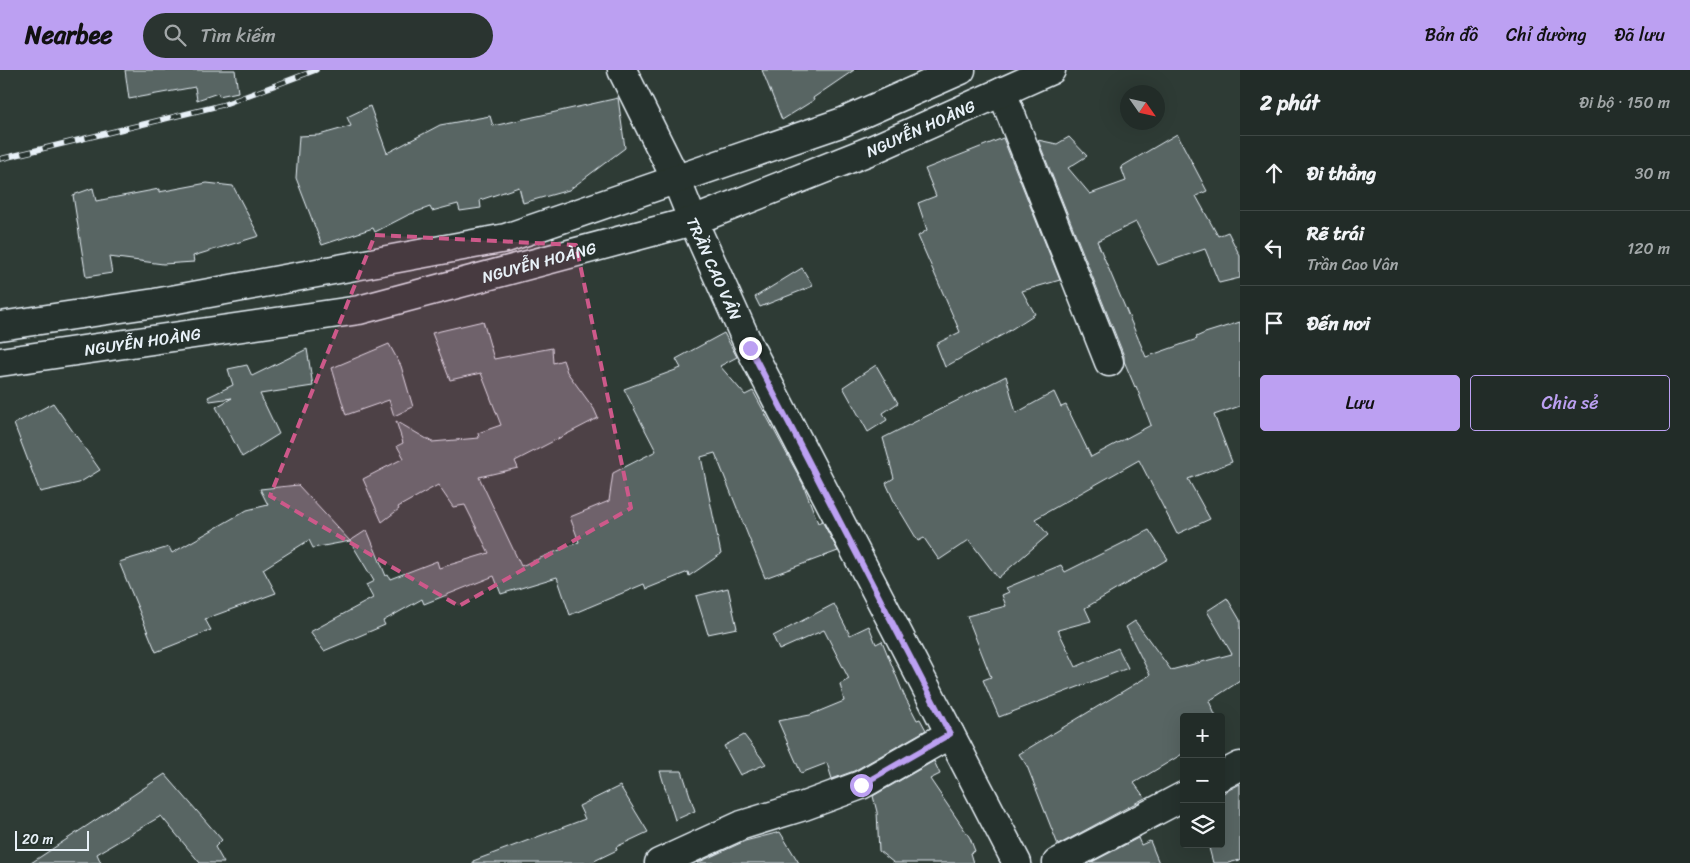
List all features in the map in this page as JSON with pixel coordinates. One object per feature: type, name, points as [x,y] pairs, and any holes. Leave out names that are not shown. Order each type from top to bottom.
[{"type":"main road","name":"TRẦN CAO VÂN","points":[[622,70],[676,179],[750,348],[1017,863]]},
{"type":"main road","name":"NGUYỄN HOÀNG","points":[[0,326],[155,303],[506,238],[843,122],[961,70]]},
{"type":"main road","name":"NGUYỄN HOÀNG","points":[[0,362],[359,310],[693,221],[874,149],[1050,70]]},
{"type":"main road","points":[[1002,92],[1109,362]]},
{"type":"main road","points":[[659,863],[742,825],[804,806],[861,785],[950,734]]},
{"type":"main road","points":[[1225,774],[1240,766]]},
{"type":"main road","points":[[1057,863],[1180,798]]},
{"type":"highlighted area","points":[[375,235],[576,245],[631,508],[459,606],[270,496]]},
{"type":"building","points":[[125,70],[235,70],[238,92],[219,96],[218,93],[197,100],[195,87],[129,99]]},
{"type":"building","points":[[762,70],[854,70],[813,98],[814,100],[782,120]]},
{"type":"building","points":[[618,98],[625,148],[569,190],[523,203],[519,187],[480,200],[481,208],[460,211],[458,204],[432,211],[430,207],[408,215],[375,232],[373,228],[322,245],[296,178],[299,136],[319,135],[351,126],[347,117],[370,106],[387,153],[440,125],[490,116],[493,126]]},
{"type":"building","points":[[1177,134],[1207,191],[1196,196],[1218,236],[1228,232],[1240,256],[1240,278],[1219,283],[1205,249],[1158,265],[1136,222],[1097,241],[1146,357],[1197,339],[1196,337],[1205,333],[1240,322],[1240,406],[1214,415],[1232,462],[1188,479],[1210,519],[1177,534],[1139,460],[1035,519],[1048,535],[998,578],[969,540],[939,560],[924,538],[918,541],[894,501],[886,483],[894,478],[883,438],[1006,376],[1016,413],[1054,392],[1061,407],[1066,405],[1091,457],[1151,425],[1124,361],[1124,356],[1038,140],[1057,144],[1069,137],[1087,156],[1068,168],[1090,194],[1126,181],[1121,167]]},
{"type":"building","points":[[1003,138],[1060,280],[1022,291],[1035,314],[1004,334],[945,367],[936,344],[960,332],[918,236],[927,230],[918,203],[936,196],[925,169]]},
{"type":"building","points":[[207,183],[233,186],[259,236],[193,256],[194,262],[163,264],[109,257],[112,273],[86,277],[73,195],[93,188],[96,201],[159,189],[159,192]]},
{"type":"building","points":[[802,268],[813,286],[760,307],[755,297]]},
{"type":"building","points":[[483,321],[494,359],[552,348],[553,363],[563,360],[567,372],[594,409],[598,418],[515,461],[518,468],[479,477],[521,566],[579,542],[570,517],[609,501],[613,473],[656,451],[624,389],[681,368],[676,359],[724,333],[737,357],[720,366],[745,395],[753,391],[803,484],[818,523],[822,521],[838,551],[765,578],[715,453],[701,457],[721,554],[689,576],[688,572],[646,589],[644,584],[570,615],[557,577],[501,594],[494,576],[424,604],[422,599],[383,621],[385,625],[324,651],[310,632],[373,598],[366,585],[374,581],[350,541],[367,530],[386,576],[388,575],[390,579],[437,561],[439,568],[489,553],[465,505],[453,507],[438,485],[398,507],[399,509],[382,522],[363,479],[404,458],[397,446],[403,443],[396,421],[432,442],[479,438],[478,433],[501,425],[481,373],[450,380],[432,333]]},
{"type":"building","points":[[389,344],[401,366],[413,407],[394,416],[389,400],[346,415],[332,368]]},
{"type":"building","points":[[307,349],[313,386],[260,394],[279,434],[242,457],[216,407],[232,398],[210,401],[208,397],[233,385],[228,369],[247,365],[252,376]]},
{"type":"building","points":[[876,365],[898,403],[883,413],[887,420],[868,432],[843,387]]},
{"type":"building","points":[[53,403],[100,470],[79,483],[40,492],[14,424]]},
{"type":"building","points":[[298,485],[350,541],[313,548],[309,540],[263,569],[276,593],[205,619],[211,630],[156,652],[119,562],[169,547],[172,553],[247,510],[268,505],[260,489]]},
{"type":"building","points":[[1149,530],[1168,559],[1085,608],[1091,621],[1058,630],[1076,667],[1118,648],[1128,668],[999,717],[983,680],[991,677],[967,616],[1006,606],[1002,595],[1009,592],[1006,588],[1061,565],[1065,572]]},
{"type":"building","points":[[728,588],[737,628],[708,634],[696,596]]},
{"type":"building","points":[[1227,598],[1240,620],[1240,681],[1209,701],[1214,713],[1180,713],[1180,755],[1134,783],[1145,798],[1058,845],[1027,766],[1019,754],[1150,675],[1126,627],[1135,621],[1171,670],[1232,654],[1207,611]]},
{"type":"building","points":[[834,604],[850,635],[869,626],[876,644],[882,641],[904,695],[917,720],[920,719],[926,730],[854,771],[832,779],[827,763],[801,773],[778,721],[810,715],[844,701],[840,684],[849,679],[824,630],[779,650],[773,636]]},
{"type":"building","points":[[744,735],[766,764],[740,775],[724,746]]},
{"type":"building","points":[[934,761],[940,774],[930,779],[970,838],[975,851],[970,853],[973,863],[894,863],[879,851],[877,812],[873,796]]},
{"type":"building","points":[[660,771],[682,771],[695,811],[675,820]]},
{"type":"building","points":[[165,774],[222,840],[215,847],[224,863],[200,863],[161,816],[97,854],[101,863],[31,863]]},
{"type":"building","points":[[1240,784],[1240,860],[1228,863],[1213,863],[1209,848],[1225,848],[1225,792]]},
{"type":"building","points":[[620,786],[648,832],[616,847],[617,850],[590,863],[473,863],[473,861],[585,819],[579,806]]},
{"type":"building","points":[[780,832],[799,863],[697,863],[745,841]]},
{"type":"building","points":[[1138,838],[1141,845],[1150,841],[1159,863],[1090,863]]},
{"type":"railway","points":[[0,159],[222,105],[316,70]]},
{"type":"route","points":[[750,348],[950,734],[861,785]]}]
